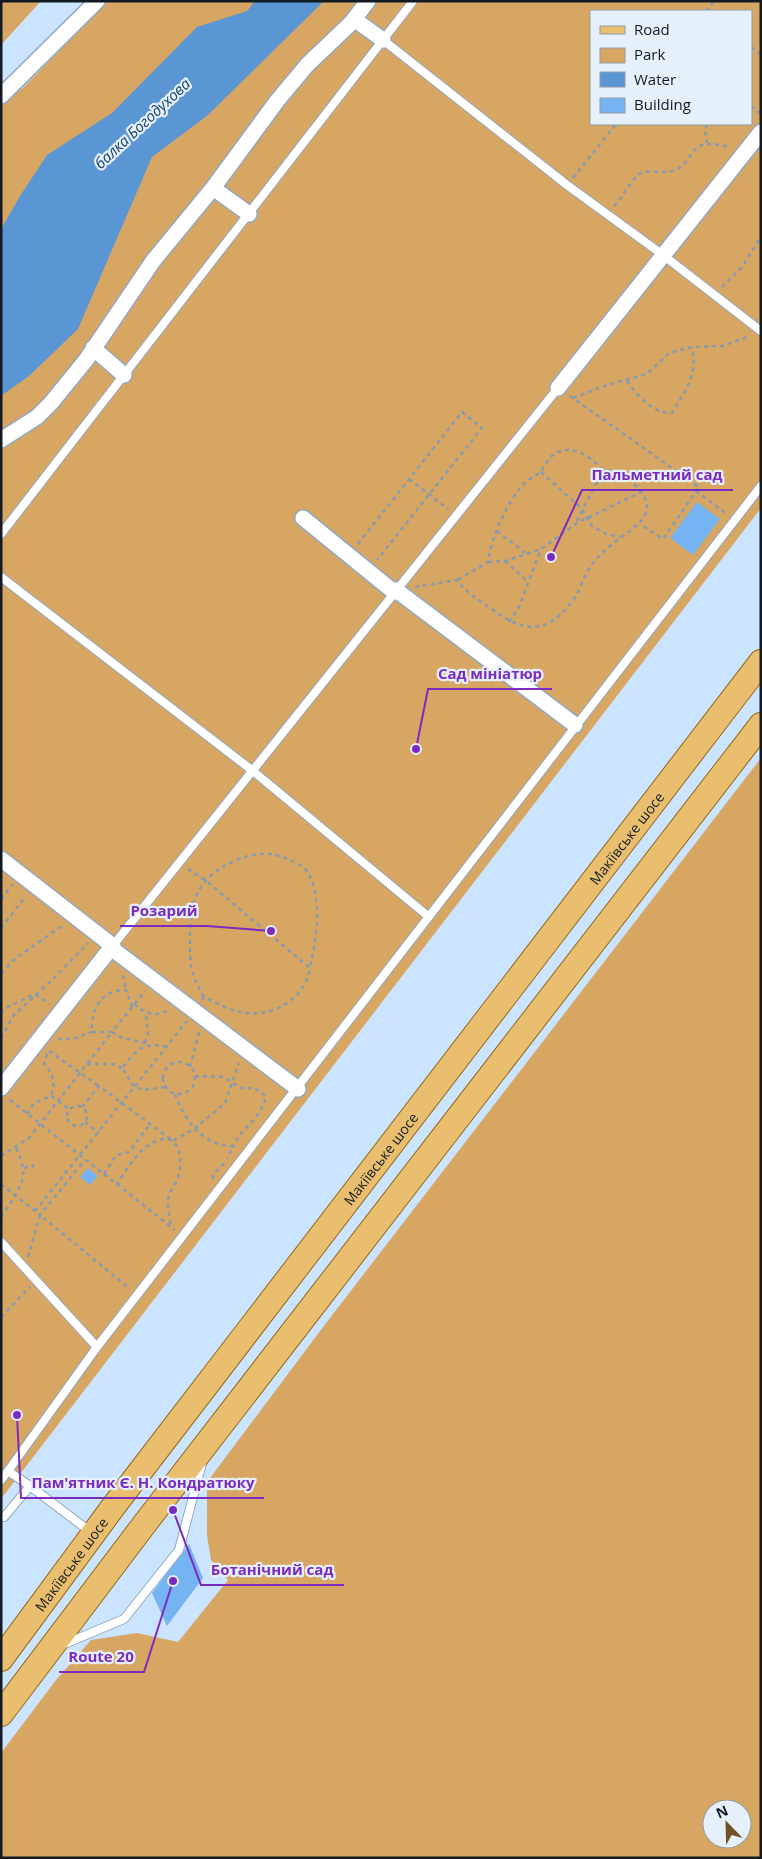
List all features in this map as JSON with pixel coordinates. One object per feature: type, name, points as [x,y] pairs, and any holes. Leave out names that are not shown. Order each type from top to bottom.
[{"type":"main road","name":"Макіївське шосе","points":[[1,1659],[94,1534],[761,662]]},
{"type":"main road","points":[[1,1714],[761,726]]},
{"type":"street","points":[[1,96],[98,1]]},
{"type":"street","points":[[1,440],[37,417],[71,379],[153,261],[213,188],[243,144],[301,72],[354,19],[368,1]]},
{"type":"street","points":[[354,19],[383,40]]},
{"type":"street","points":[[558,388],[761,132]]},
{"type":"street","points":[[213,188],[249,214]]},
{"type":"street","points":[[93,348],[124,375]]},
{"type":"street","points":[[303,518],[368,571],[575,725]]},
{"type":"street","points":[[1,858],[154,980],[298,1089]]},
{"type":"street","points":[[4,1093],[36,1043],[112,947]]},
{"type":"lane","points":[[1,534],[413,1]]},
{"type":"lane","points":[[383,40],[567,185],[761,331]]},
{"type":"lane","points":[[112,947],[558,388]]},
{"type":"lane","points":[[1,1480],[136,1295],[242,1157],[298,1089],[575,725],[761,486]]},
{"type":"lane","points":[[1,577],[253,771],[429,917]]},
{"type":"lane","points":[[1,1242],[97,1347]]},
{"type":"lane","points":[[49,1651],[124,1619],[179,1550],[208,1443]]},
{"type":"lane","points":[[8,1471],[94,1534]]},
{"type":"lane","points":[[4,1517],[30,1486]]},
{"type":"path","points":[[567,185],[615,125]]},
{"type":"path","points":[[707,125],[705,130],[707,143]]},
{"type":"path","points":[[606,214],[620,200],[639,174],[647,172],[659,174],[674,171],[684,163],[691,152],[707,143],[732,147],[742,156]]},
{"type":"path","points":[[714,295],[742,266],[761,237]]},
{"type":"path","points":[[573,398],[607,385],[647,374],[669,353],[692,347],[722,346],[761,331]]},
{"type":"path","points":[[627,381],[642,399],[666,414],[672,413],[690,385],[695,360],[692,347]]},
{"type":"path","points":[[558,388],[699,487],[663,539],[640,524]]},
{"type":"path","points":[[349,555],[462,412],[482,428],[368,571]]},
{"type":"path","points":[[457,580],[464,590],[509,622],[539,628],[549,624],[571,603],[590,567],[602,553],[640,524],[647,510],[645,495],[627,477],[615,470],[603,470],[591,458],[579,452],[568,450],[553,455],[541,472],[525,482],[504,515],[488,562]]},
{"type":"path","points":[[577,522],[603,470]]},
{"type":"path","points":[[541,472],[582,509],[592,526],[606,534],[621,537]]},
{"type":"path","points":[[410,479],[456,515]]},
{"type":"path","points":[[696,491],[734,520]]},
{"type":"path","points":[[509,622],[520,607],[541,549],[555,536],[577,522],[642,492]]},
{"type":"path","points":[[497,531],[525,553]]},
{"type":"path","points":[[395,591],[457,580],[488,562],[505,561],[541,549]]},
{"type":"path","points":[[505,561],[528,582]]},
{"type":"path","points":[[257,853],[277,854],[293,861],[309,872],[316,898],[317,919],[316,942],[310,968],[309,978],[302,991],[286,1005],[262,1013],[240,1012],[204,997],[192,976],[190,918],[193,900],[205,880],[222,867],[257,853]]},
{"type":"path","points":[[180,863],[205,880],[310,968]]},
{"type":"path","points":[[1,928],[35,885]]},
{"type":"path","points":[[1,973],[15,959],[63,925],[72,914]]},
{"type":"path","points":[[1,1038],[14,1015],[98,934]]},
{"type":"path","points":[[1,1156],[29,1138],[154,980]]},
{"type":"path","points":[[92,1032],[91,1021],[94,1010],[106,995],[112,991],[126,990],[133,1006],[146,1013],[161,1014],[170,1009],[175,996]]},
{"type":"path","points":[[36,994],[60,1012]]},
{"type":"path","points":[[1,1013],[5,1008],[36,994]]},
{"type":"path","points":[[190,1067],[199,1014],[204,997]]},
{"type":"path","points":[[122,1068],[146,1044],[148,1034],[146,1013]]},
{"type":"path","points":[[35,1211],[167,1047],[199,1014]]},
{"type":"path","points":[[36,1043],[42,1046],[58,1038],[72,1039],[104,1030],[120,1037],[167,1047]]},
{"type":"path","points":[[117,1185],[126,1170],[154,1141],[164,1138],[173,1141],[194,1130],[225,1103],[242,1047]]},
{"type":"path","points":[[51,1096],[53,1080],[51,1071],[44,1064],[48,1058],[47,1049],[81,1072],[178,1145],[180,1160],[178,1178],[168,1196],[171,1227]]},
{"type":"path","points":[[165,1087],[163,1076],[168,1066],[178,1062],[190,1067],[196,1076],[195,1083],[188,1092],[175,1094]]},
{"type":"path","points":[[87,1064],[113,1064],[122,1068],[134,1087],[144,1090],[165,1087],[175,1094],[178,1105],[194,1130],[217,1142],[233,1146],[242,1157]]},
{"type":"path","points":[[196,1076],[224,1077],[240,1088],[255,1088],[266,1096],[261,1113],[242,1130],[227,1159],[213,1175],[213,1197]]},
{"type":"path","points":[[82,1107],[99,1086]]},
{"type":"path","points":[[4,1093],[27,1114],[182,1235]]},
{"type":"path","points":[[27,1114],[34,1103],[51,1096]]},
{"type":"path","points":[[51,1096],[70,1110]]},
{"type":"path","points":[[75,1106],[82,1107],[87,1116],[85,1122],[77,1126],[72,1124],[68,1116],[70,1110],[75,1106]]},
{"type":"path","points":[[85,1122],[99,1133]]},
{"type":"path","points":[[104,1174],[116,1155],[129,1152],[150,1124]]},
{"type":"path","points":[[1,1216],[22,1185],[24,1168],[16,1148]]},
{"type":"path","points":[[24,1267],[40,1215],[85,1160]]},
{"type":"path","points":[[24,1168],[33,1165]]},
{"type":"path","points":[[1,1184],[136,1295]]},
{"type":"path","points":[[1,1316],[36,1281]]},
{"type":"green space","points":[[1,1],[41,1],[1,45]]},
{"type":"green space","points":[[108,1],[761,1],[761,508],[1,1499],[1,103],[24,87]]},
{"type":"green space","points":[[761,758],[761,1858],[1,1858],[1,1753],[56,1680],[91,1640],[137,1633],[178,1642],[228,1580],[211,1560],[207,1535],[207,1482],[323,1327]]},
{"type":"water","name":"балка Богодухова","points":[[255,1],[324,1],[208,115],[152,157],[78,329],[29,376],[1,396],[1,229],[20,196],[47,155],[112,113],[197,27],[247,11]]},
{"type":"building","points":[[697,502],[720,519],[693,555],[670,538]]},
{"type":"building","points":[[88,1168],[98,1176],[90,1185],[80,1177]]},
{"type":"building","points":[[189,1544],[203,1578],[167,1626],[152,1593]]},
{"type":"place","name":"Пальметний сад","points":[[551,557]]},
{"type":"place","name":"Сад мініатюр","points":[[416,749]]},
{"type":"place","name":"Розарий","points":[[271,931]]},
{"type":"place","name":"Пам'ятник Є. Н. Кондратюку","points":[[17,1415]]},
{"type":"place","name":"Ботанічний сад","points":[[173,1510]]},
{"type":"place","name":"Route 20","points":[[173,1581]]}]
